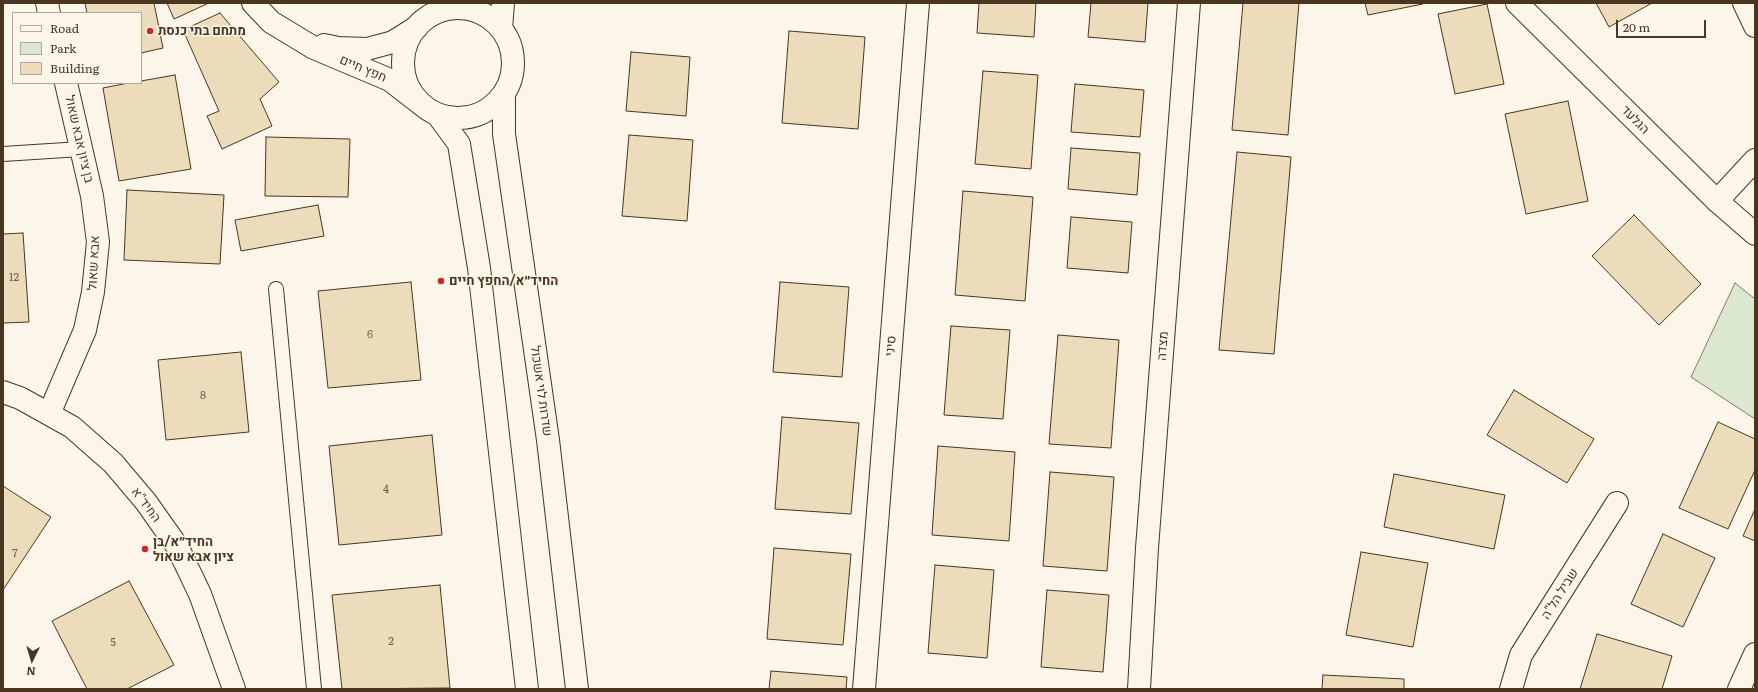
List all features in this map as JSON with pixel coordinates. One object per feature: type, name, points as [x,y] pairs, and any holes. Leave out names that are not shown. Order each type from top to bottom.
[{"type":"street","name":"חפץ חיים","points":[[253,3],[271,22],[314,48],[390,80],[429,109]]},
{"type":"street","points":[[501,29],[503,3]]},
{"type":"street","name":"סיני","points":[[864,689],[918,3]]},
{"type":"street","name":"מצדה","points":[[1139,689],[1147,548],[1189,3]]},
{"type":"street","name":"הגלעד","points":[[1517,3],[1717,201],[1755,234]]},
{"type":"street","points":[[1744,3],[1755,26]]},
{"type":"street","points":[[429,109],[456,118],[474,116],[491,108],[504,94],[511,78],[513,61],[510,44],[501,29],[487,16],[469,9],[450,9],[427,15],[408,41],[403,58],[404,74],[410,90],[429,109],[459,144],[478,268],[527,689]]},
{"type":"street","name":"חפץ חיים","points":[[301,40],[338,48],[368,48],[393,42],[427,15]]},
{"type":"street","name":"בן ציון אבא שאול","points":[[66,84],[92,196]]},
{"type":"street","name":"שדרות לוי אשכול","points":[[504,94],[504,134],[548,440],[577,689]]},
{"type":"street","points":[[1717,201],[1755,160]]},
{"type":"street","name":"אבא שאול","points":[[49,414],[85,330],[93,292],[98,242],[92,196]]},
{"type":"street","name":"החיד\"א","points":[[3,392],[20,398],[72,427],[113,463],[146,502],[177,546],[200,594],[234,689]]},
{"type":"street","name":"שביל הל\"ה","points":[[1511,689],[1521,655],[1617,503]]},
{"type":"street","points":[[1739,689],[1755,654]]},
{"type":"lane","points":[[3,154],[81,149]]},
{"type":"lane","points":[[276,289],[314,689]]},
{"type":"green space","points":[[1735,283],[1755,299],[1755,419],[1691,377]]},
{"type":"building","name":"מתחם בתי כנסת","points":[[85,3],[154,3],[163,48],[142,53],[142,12],[87,12]]},
{"type":"building","points":[[167,3],[209,3],[174,19]]},
{"type":"building","points":[[979,3],[1036,3],[1034,37],[977,33]]},
{"type":"building","points":[[1091,3],[1148,3],[1145,42],[1088,37]]},
{"type":"building","points":[[1243,3],[1299,3],[1288,135],[1232,130]]},
{"type":"building","points":[[1365,3],[1423,3],[1423,4],[1368,15]]},
{"type":"building","points":[[1596,3],[1652,3],[1609,27]]},
{"type":"building","points":[[1487,4],[1504,84],[1455,94],[1438,14]]},
{"type":"building","points":[[220,13],[279,82],[260,99],[272,126],[222,149],[207,116],[219,111],[183,30]]},
{"type":"building","points":[[789,31],[865,37],[858,129],[782,123]]},
{"type":"building","points":[[631,52],[690,57],[686,116],[626,111]]},
{"type":"building","points":[[983,71],[1038,75],[1031,169],[975,164]]},
{"type":"building","points":[[175,75],[191,169],[119,181],[103,88],[123,84],[142,84],[142,81]]},
{"type":"building","points":[[1075,84],[1144,90],[1140,137],[1071,132]]},
{"type":"building","points":[[1568,101],[1588,201],[1526,214],[1505,114]]},
{"type":"building","points":[[629,135],[693,140],[687,221],[622,216]]},
{"type":"building","points":[[266,137],[350,139],[348,197],[265,196]]},
{"type":"building","points":[[1071,148],[1140,153],[1137,195],[1068,189]]},
{"type":"building","points":[[1237,152],[1291,157],[1274,354],[1219,350]]},
{"type":"building","points":[[127,190],[224,195],[220,264],[124,260]]},
{"type":"building","points":[[963,191],[1033,197],[1025,301],[955,295]]},
{"type":"building","points":[[318,205],[324,236],[241,251],[235,220]]},
{"type":"building","points":[[1634,215],[1701,284],[1659,325],[1592,256]]},
{"type":"building","points":[[1071,217],[1132,222],[1128,273],[1067,268]]},
{"type":"building","points":[[23,233],[29,322],[3,323],[3,234]]},
{"type":"building","points":[[411,282],[421,380],[328,388],[318,291]]},
{"type":"building","points":[[780,282],[849,287],[842,377],[773,372]]},
{"type":"building","points":[[951,326],[1010,330],[1003,419],[944,415]]},
{"type":"building","points":[[1058,335],[1119,340],[1111,448],[1049,444]]},
{"type":"building","points":[[241,352],[249,432],[166,440],[158,360]]},
{"type":"building","points":[[1514,390],[1594,439],[1567,483],[1487,435]]},
{"type":"building","points":[[782,417],[859,423],[851,514],[775,509]]},
{"type":"building","points":[[1718,422],[1755,439],[1755,470],[1728,529],[1679,508]]},
{"type":"building","points":[[432,435],[442,535],[339,545],[329,446]]},
{"type":"building","points":[[938,446],[1015,452],[1009,541],[932,535]]},
{"type":"building","points":[[1050,472],[1114,477],[1107,571],[1043,566]]},
{"type":"building","points":[[1394,474],[1505,495],[1494,549],[1384,527]]},
{"type":"building","points":[[3,486],[51,517],[3,590]]},
{"type":"building","points":[[1755,509],[1755,541],[1743,536]]},
{"type":"building","points":[[1663,534],[1715,558],[1683,627],[1631,604]]},
{"type":"building","points":[[774,548],[851,554],[843,645],[767,639]]},
{"type":"building","points":[[1361,552],[1428,563],[1413,647],[1346,635]]},
{"type":"building","points":[[935,565],[994,570],[987,658],[928,653]]},
{"type":"building","points":[[129,581],[174,665],[127,689],[87,689],[52,621]]},
{"type":"building","points":[[440,585],[450,688],[342,689],[332,595]]},
{"type":"building","points":[[1047,590],[1109,595],[1103,672],[1041,667]]},
{"type":"building","points":[[1597,634],[1672,656],[1662,689],[1580,689]]},
{"type":"building","points":[[771,671],[847,677],[846,689],[769,689]]},
{"type":"building","points":[[1323,675],[1404,679],[1404,689],[1322,689]]},
{"type":"place","name":"מתחם בתי כנסת","points":[[150,31]]},
{"type":"place","name":"החיד״א/החפץ חיים","points":[[441,281]]},
{"type":"place","name":"החיד״א/בן ציון אבא שאול","points":[[145,549]]}]
